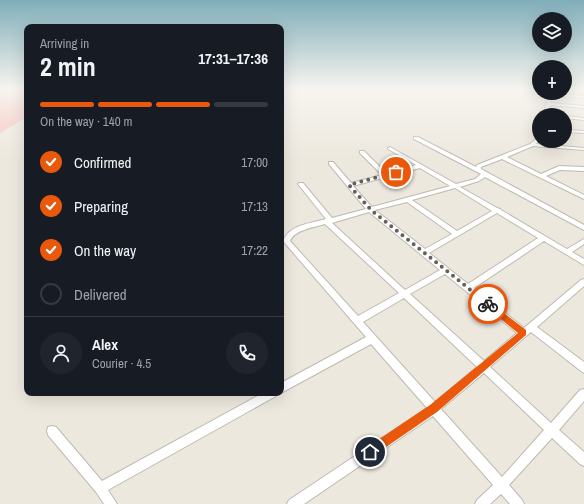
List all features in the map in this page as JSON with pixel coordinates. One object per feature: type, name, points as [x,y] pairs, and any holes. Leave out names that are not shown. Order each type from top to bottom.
[{"type":"street","points":[[572,118],[584,119]]},
{"type":"street","points":[[572,131],[584,132]]},
{"type":"street","points":[[416,138],[584,228]]},
{"type":"street","points":[[482,173],[478,169],[479,166],[532,145]]},
{"type":"street","points":[[390,148],[498,210],[584,262]]},
{"type":"street","points":[[571,148],[584,149]]},
{"type":"street","points":[[362,152],[385,175]]},
{"type":"street","points":[[502,157],[584,198]]},
{"type":"street","points":[[331,163],[371,210],[424,253],[468,288],[584,368]]},
{"type":"street","points":[[349,185],[420,166]]},
{"type":"street","points":[[541,176],[559,168],[584,169]]},
{"type":"street","points":[[482,173],[477,180],[291,233],[286,241],[518,504]]},
{"type":"street","points":[[301,184],[329,221],[404,294],[584,460]]},
{"type":"street","points":[[407,199],[457,234]]},
{"type":"street","points":[[424,253],[498,210]]},
{"type":"street","points":[[468,288],[544,238]]},
{"type":"street","points":[[567,252],[584,241]]},
{"type":"street","points":[[357,321],[446,270]]},
{"type":"street","points":[[293,504],[434,409],[584,282]]},
{"type":"street","points":[[284,386],[371,339]]},
{"type":"street","points":[[480,504],[502,485],[584,394]]},
{"type":"street","points":[[100,488],[268,396]]},
{"type":"street","points":[[52,430],[100,488],[111,504]]},
{"type":"shaded area","points":[[0,113],[24,113],[24,119],[0,133]]},
{"type":"way so far","points":[[396,172],[349,185],[371,210],[488,304]]},
{"type":"route","points":[[370,452],[434,409],[524,333],[488,304]]}]
